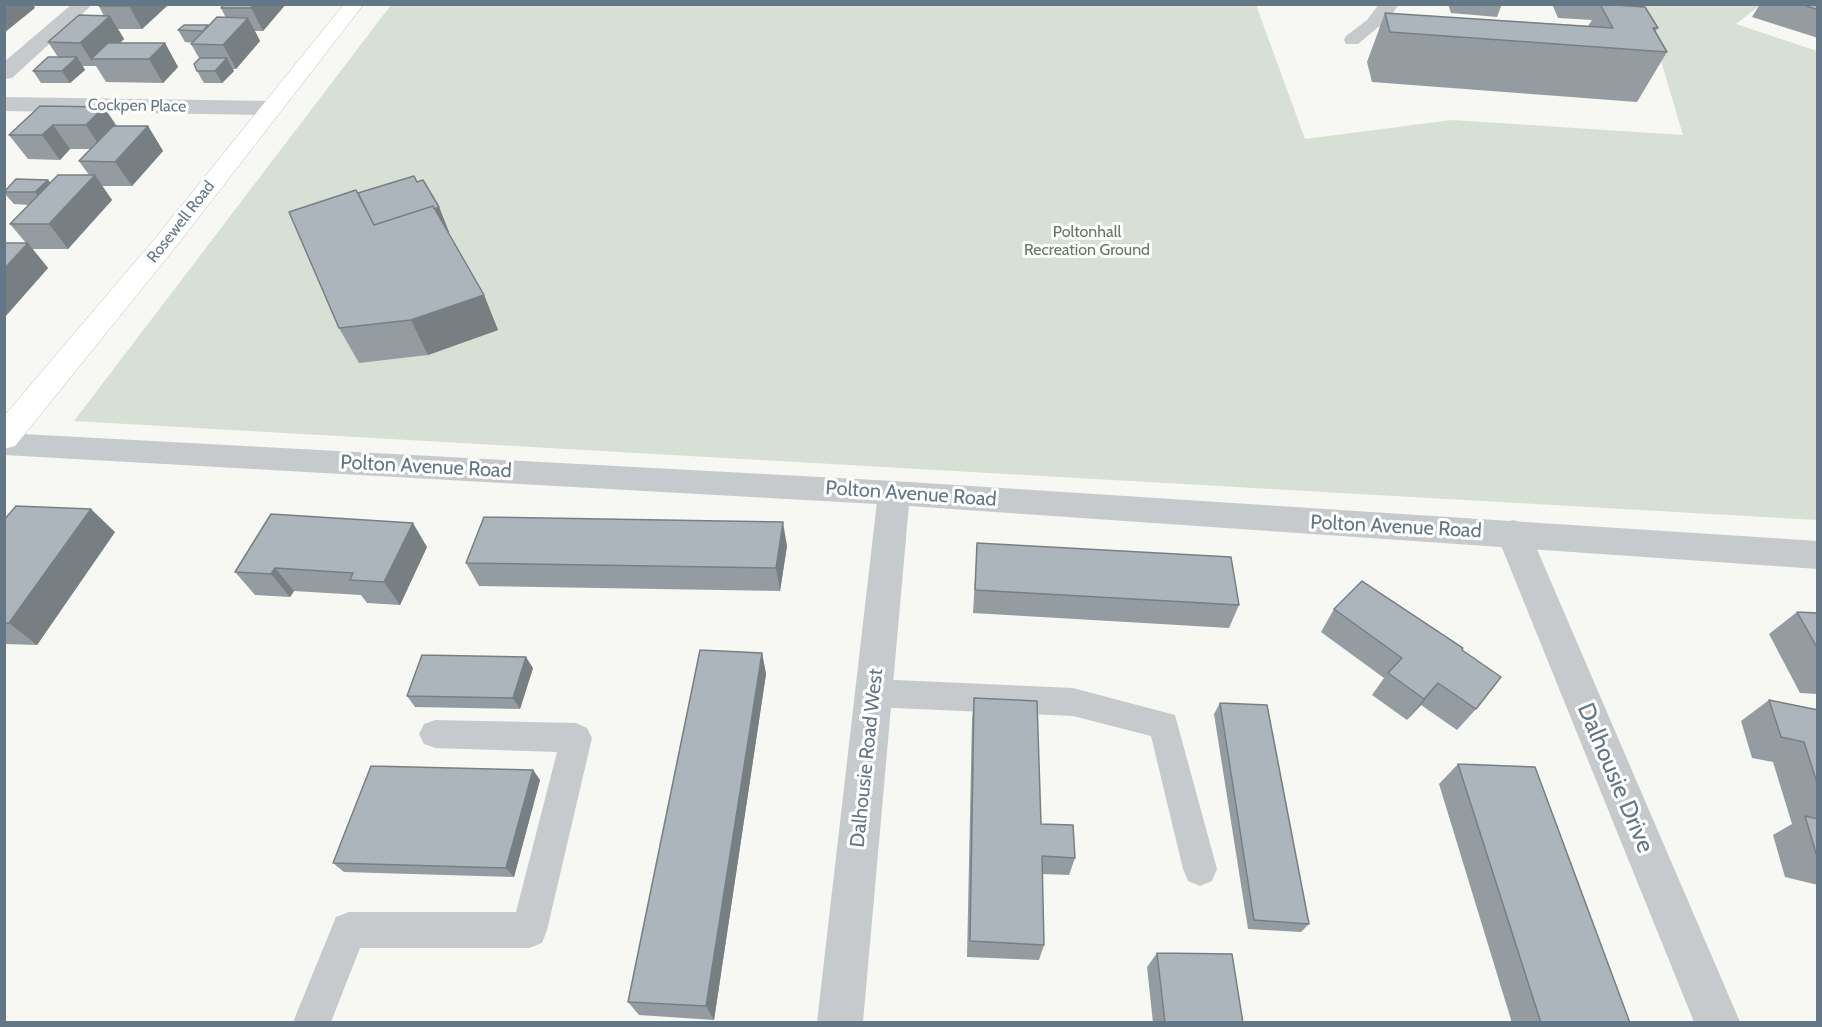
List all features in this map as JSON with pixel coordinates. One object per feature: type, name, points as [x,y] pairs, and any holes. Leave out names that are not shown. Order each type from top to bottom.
[{"type":"main road","name":"Rosewell Road","points":[[4,438],[166,242],[270,108],[355,4]]},
{"type":"street","points":[[4,73],[84,4]]},
{"type":"street","points":[[1384,12],[1410,31],[1446,38]]},
{"type":"street","name":"Cockpen Place","points":[[4,104],[270,108]]},
{"type":"street","name":"Polton Avenue Road","points":[[4,444],[894,493],[1818,555]]},
{"type":"street","name":"Dalhousie Road West","points":[[840,1023],[894,493]]},
{"type":"street","name":"Dalhousie Drive","points":[[1513,533],[1717,1023]]},
{"type":"lane","points":[[1352,40],[1384,12]]},
{"type":"lane","points":[[873,693],[1073,702],[1164,725],[1200,869]]},
{"type":"lane","points":[[312,1023],[349,930],[529,930],[576,738],[435,734]]},
{"type":"green space","name":"Poltonhall Recreation Ground","points":[[391,5],[1256,5],[1305,139],[1452,120],[1683,135],[1648,17],[1638,5],[1760,5],[1736,24],[1817,51],[1817,520],[74,421]]},
{"type":"building","points":[[100,4],[131,4],[129,6],[99,6]]},
{"type":"building","points":[[224,4],[254,4],[251,8],[221,8]]},
{"type":"building","points":[[1600,4],[1645,7],[1658,28],[1653,28],[1667,52],[1390,32],[1385,13],[1613,28]]},
{"type":"building","points":[[1801,4],[1818,4],[1818,10]]},
{"type":"building","points":[[79,15],[110,16],[80,43],[48,42]]},
{"type":"building","points":[[217,17],[248,18],[223,45],[191,44]]},
{"type":"building","points":[[184,25],[208,25],[203,31],[178,30]]},
{"type":"building","points":[[108,43],[165,43],[149,59],[91,59]]},
{"type":"building","points":[[48,57],[77,57],[62,71],[33,71]]},
{"type":"building","points":[[200,58],[227,58],[215,71],[197,71],[194,64]]},
{"type":"building","points":[[40,106],[104,107],[86,125],[53,125],[42,135],[9,135]]},
{"type":"building","points":[[113,126],[148,126],[115,162],[79,161]]},
{"type":"building","points":[[58,175],[95,175],[49,224],[10,224]]},
{"type":"building","points":[[414,176],[417,182],[423,180],[439,207],[434,209],[433,206],[374,225],[358,193]]},
{"type":"building","points":[[16,179],[48,180],[35,192],[4,192]]},
{"type":"building","points":[[356,190],[374,225],[433,206],[484,295],[411,320],[339,328],[289,212]]},
{"type":"building","points":[[4,243],[28,243],[4,269]]},
{"type":"building","points":[[16,506],[91,509],[9,623],[4,623],[4,520]]},
{"type":"building","points":[[271,514],[413,523],[384,582],[350,580],[353,573],[275,568],[271,574],[235,572]]},
{"type":"building","points":[[484,517],[783,522],[776,568],[466,563]]},
{"type":"building","points":[[977,543],[1231,557],[1239,605],[975,590]]},
{"type":"building","points":[[1362,581],[1463,648],[1462,650],[1501,677],[1476,709],[1438,683],[1424,699],[1388,673],[1402,658],[1334,609]]},
{"type":"building","points":[[1797,612],[1818,613],[1818,649]]},
{"type":"building","points":[[700,650],[762,653],[706,1006],[628,1002]]},
{"type":"building","points":[[422,655],[526,657],[513,698],[407,696]]},
{"type":"building","points":[[974,698],[1037,701],[1041,824],[1073,825],[1075,858],[1042,856],[1044,945],[970,941]]},
{"type":"building","points":[[1769,700],[1818,710],[1818,786],[1804,742],[1781,737]]},
{"type":"building","points":[[1220,703],[1267,705],[1309,924],[1254,920]]},
{"type":"building","points":[[1458,764],[1535,767],[1630,1023],[1541,1023]]},
{"type":"building","points":[[371,766],[533,770],[506,868],[333,863]]},
{"type":"building","points":[[1805,816],[1818,819],[1818,860]]},
{"type":"building","points":[[1157,953],[1232,954],[1243,1023],[1165,1023]]}]
